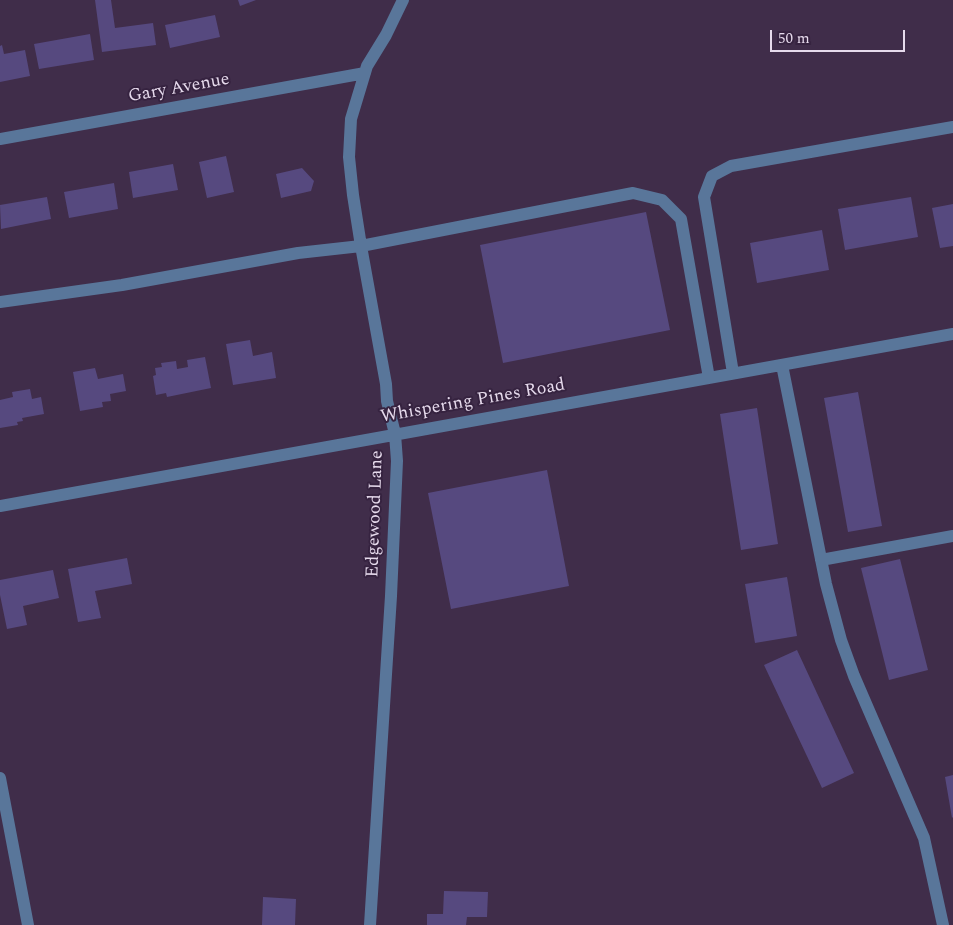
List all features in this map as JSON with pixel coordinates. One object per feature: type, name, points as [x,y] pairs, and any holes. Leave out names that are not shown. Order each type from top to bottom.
[{"type":"street","name":"Edgewood Lane","points":[[370,925],[391,596],[397,461],[396,434],[387,401],[386,384],[360,246],[349,157],[351,119],[365,73],[403,0]]},
{"type":"street","name":"Gary Avenue","points":[[0,139],[365,73]]},
{"type":"street","points":[[733,374],[704,198],[712,176],[731,166],[953,127]]},
{"type":"street","points":[[0,302],[122,285],[298,253],[360,246],[633,193],[662,200],[681,219],[709,378]]},
{"type":"street","name":"Whispering Pines Road","points":[[0,506],[953,334]]},
{"type":"street","points":[[782,364],[821,560],[842,640],[854,676],[924,838],[943,925]]},
{"type":"street","points":[[821,560],[953,536]]},
{"type":"street","points":[[0,778],[28,925]]},
{"type":"building","points":[[95,0],[111,0],[115,28],[153,23],[156,45],[102,52]]},
{"type":"building","points":[[238,0],[256,0],[240,6]]},
{"type":"building","points":[[215,15],[220,37],[170,48],[165,25]]},
{"type":"building","points":[[90,34],[94,60],[39,69],[34,44]]},
{"type":"building","points":[[2,45],[4,54],[25,50],[30,76],[0,82],[0,46]]},
{"type":"building","points":[[226,156],[234,192],[207,198],[199,162]]},
{"type":"building","points":[[173,164],[178,190],[133,198],[129,172]]},
{"type":"building","points":[[302,168],[314,181],[311,191],[281,198],[276,174]]},
{"type":"building","points":[[114,183],[118,209],[69,218],[64,192]]},
{"type":"building","points":[[47,197],[51,219],[1,229],[0,205]]},
{"type":"building","points":[[911,197],[918,237],[845,250],[838,209]]},
{"type":"building","points":[[953,204],[953,246],[940,248],[932,208]]},
{"type":"building","points":[[646,212],[670,330],[503,363],[480,245]]},
{"type":"building","points":[[822,230],[829,270],[757,283],[750,243]]},
{"type":"building","points":[[250,340],[253,356],[272,352],[276,378],[233,385],[226,344]]},
{"type":"building","points":[[205,357],[211,388],[167,397],[166,393],[156,395],[153,376],[156,375],[155,368],[162,367],[161,363],[176,361],[177,369],[188,367],[187,360]]},
{"type":"building","points":[[95,368],[98,379],[123,374],[126,391],[110,394],[111,401],[102,402],[103,407],[80,411],[73,372]]},
{"type":"building","points":[[30,389],[32,399],[41,397],[44,414],[22,418],[23,421],[17,422],[18,425],[0,428],[0,400],[13,397],[12,392]]},
{"type":"building","points":[[858,392],[882,526],[848,532],[824,398]]},
{"type":"building","points":[[757,408],[778,544],[741,550],[720,414]]},
{"type":"building","points":[[547,470],[569,586],[451,609],[428,493]]},
{"type":"building","points":[[127,558],[132,584],[95,591],[101,618],[78,622],[68,569]]},
{"type":"building","points":[[900,559],[928,670],[889,680],[861,568]]},
{"type":"building","points":[[53,570],[59,598],[23,606],[27,625],[7,629],[0,595],[0,580]]},
{"type":"building","points":[[787,577],[797,636],[755,643],[745,584]]},
{"type":"building","points":[[797,650],[854,773],[822,788],[764,665]]},
{"type":"building","points":[[953,775],[953,817],[952,818],[945,777]]},
{"type":"building","points":[[444,891],[488,892],[487,917],[467,917],[466,925],[427,925],[427,914],[443,914]]},
{"type":"building","points":[[263,897],[296,899],[295,925],[262,925]]}]
